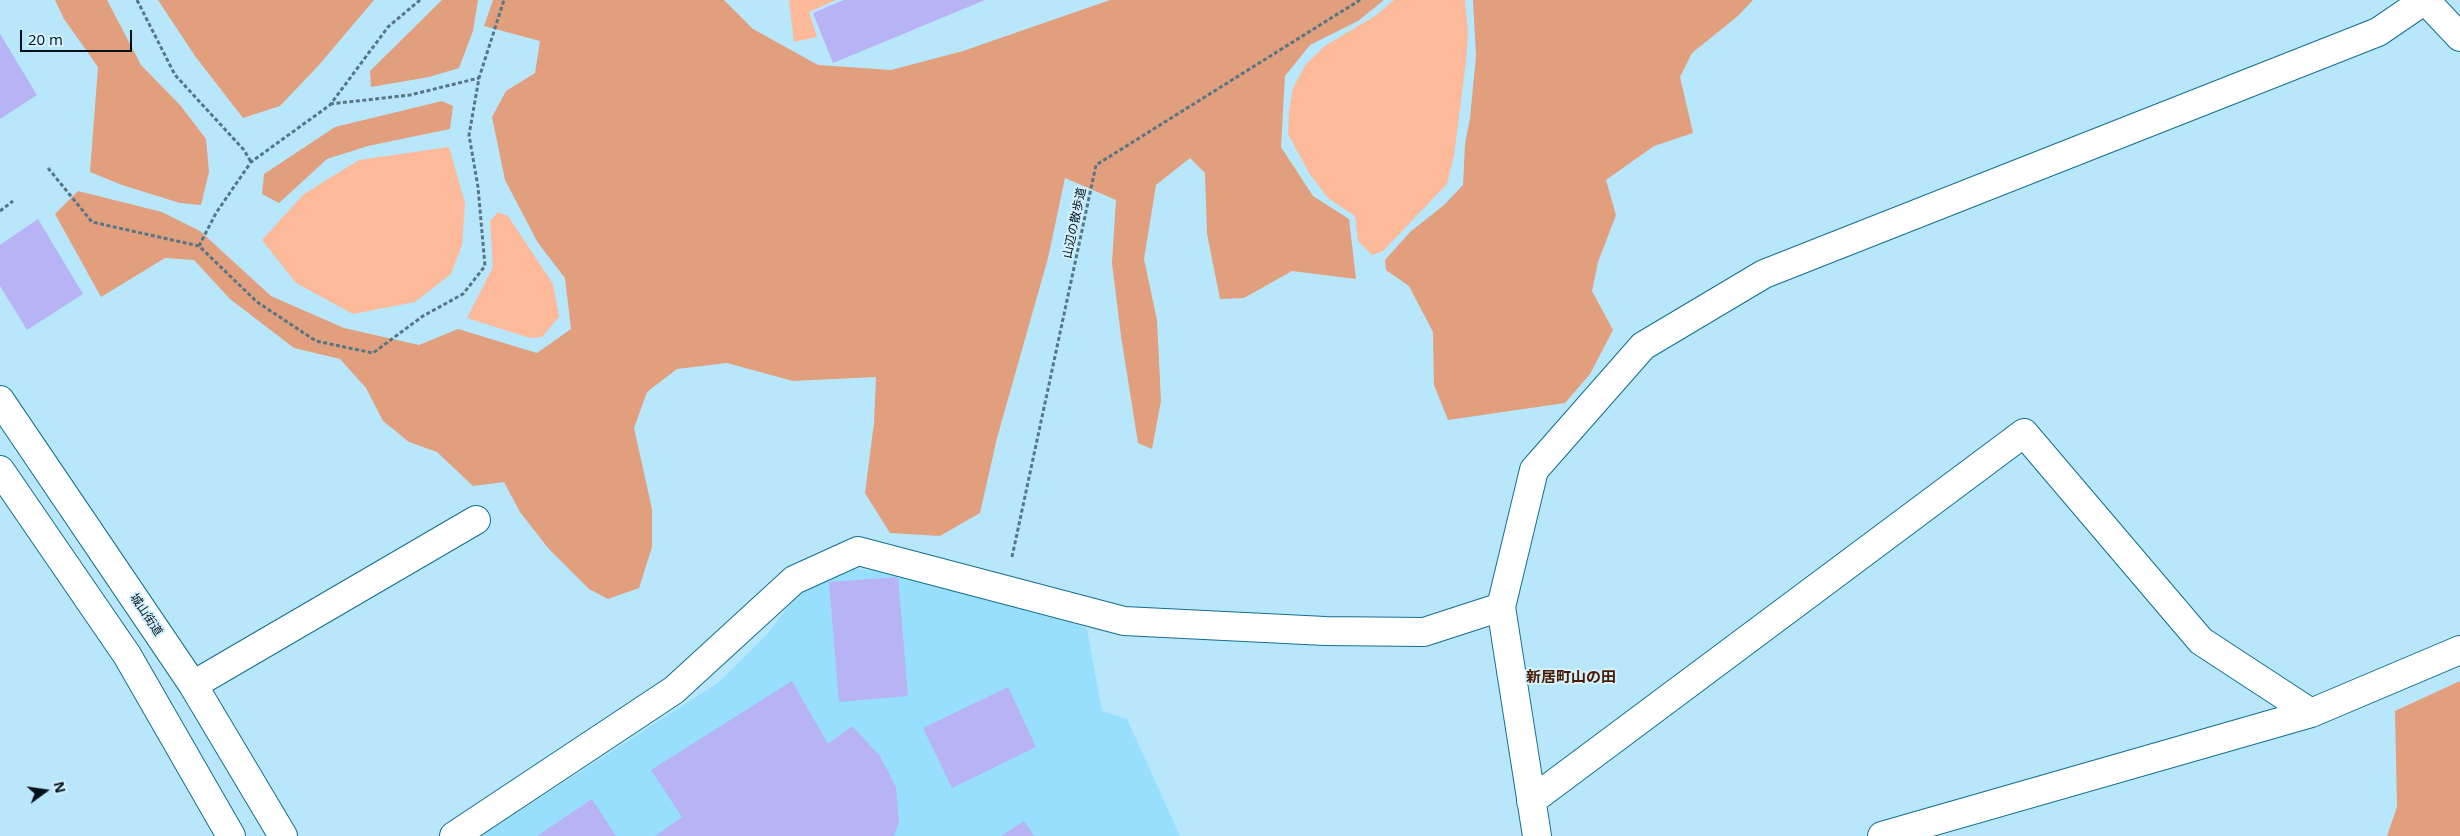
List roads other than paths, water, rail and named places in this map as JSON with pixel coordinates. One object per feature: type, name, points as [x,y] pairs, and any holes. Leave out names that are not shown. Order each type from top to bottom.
[{"type":"street","points":[[1537,836],[1501,607],[1534,470],[1642,346],[1764,274],[2378,32],[2425,0],[2460,37]]},
{"type":"street","name":"城山街道","points":[[0,400],[193,685],[283,836]]},
{"type":"street","points":[[1532,800],[2024,433],[2200,641],[2311,712]]},
{"type":"street","points":[[0,470],[127,655],[231,836]]},
{"type":"street","points":[[193,685],[476,520]]},
{"type":"street","points":[[454,836],[674,690],[794,580],[858,551],[1124,621],[1325,631],[1424,632],[1501,607]]},
{"type":"street","points":[[1882,836],[2311,712],[2460,650]]},
{"type":"district","name":"新居町山の田","points":[[1571,678]]}]
